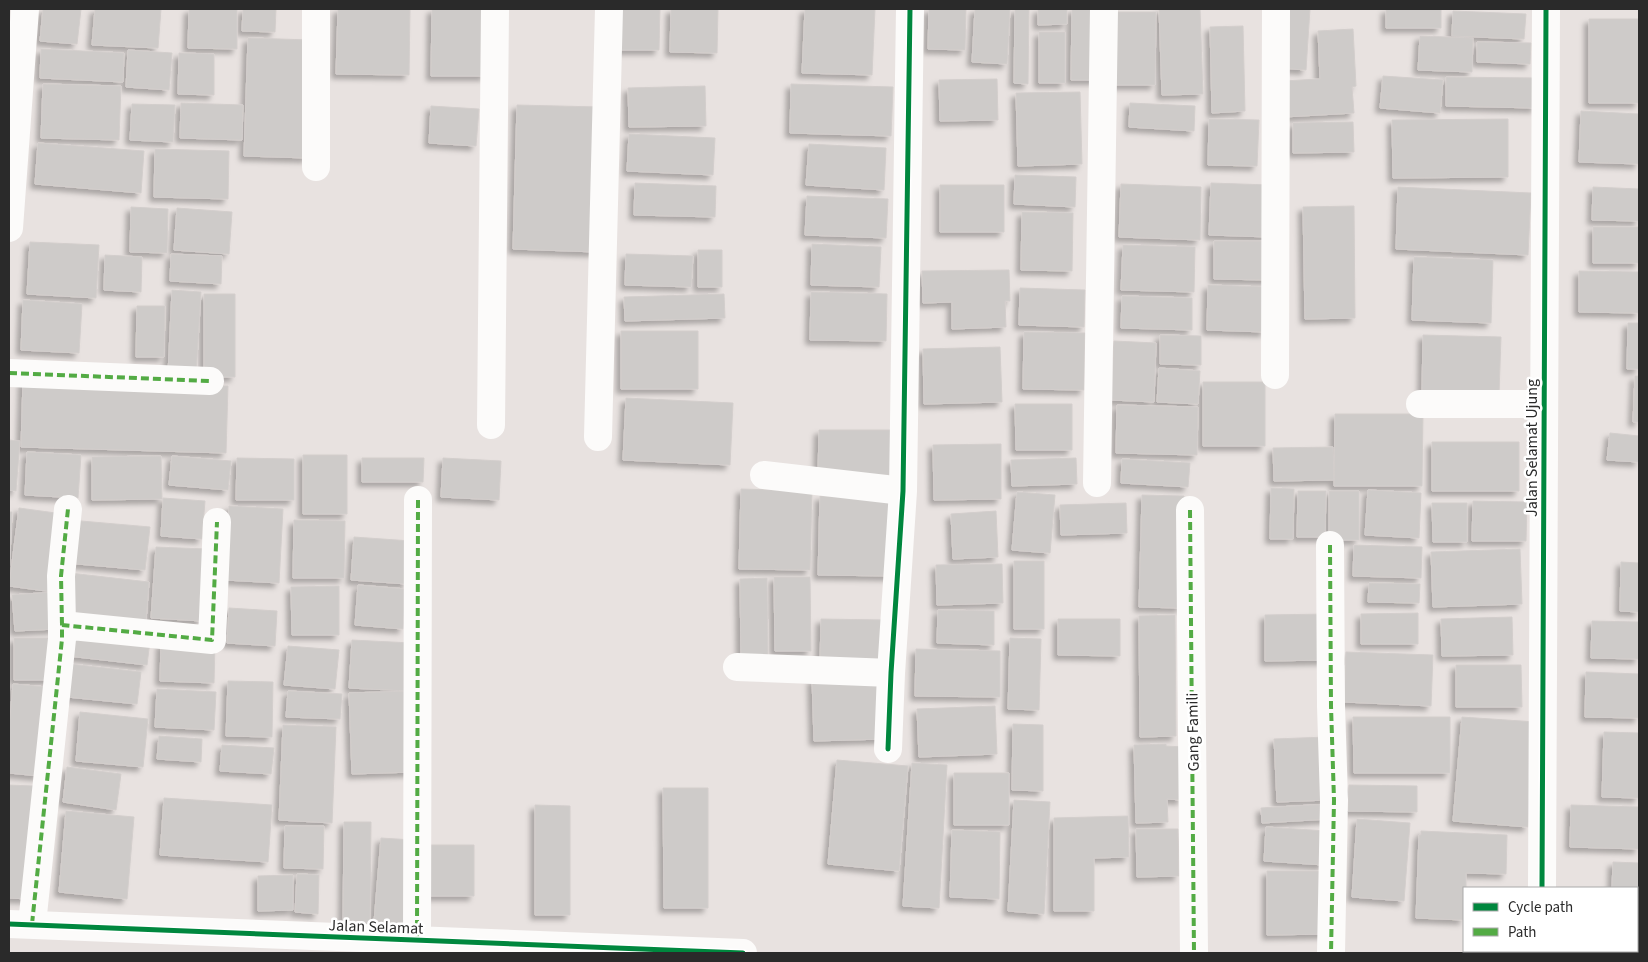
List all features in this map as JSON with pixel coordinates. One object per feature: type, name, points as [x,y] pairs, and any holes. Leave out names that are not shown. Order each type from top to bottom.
[{"type":"street","points":[[9,228],[25,9]]},
{"type":"street","points":[[316,9],[316,167]]},
{"type":"street","points":[[490,425],[495,9]]},
{"type":"street","points":[[598,436],[608,9]]},
{"type":"street","points":[[888,749],[903,491],[910,9]]},
{"type":"street","points":[[1096,482],[1104,9]]},
{"type":"street","points":[[1275,374],[1276,9]]},
{"type":"street","name":"Jalan Selamat Ujung","points":[[1542,887],[1546,9]]},
{"type":"street","points":[[9,373],[210,381]]},
{"type":"street","points":[[1420,404],[1543,404]]},
{"type":"street","points":[[764,475],[903,491]]},
{"type":"street","points":[[417,940],[418,500]]},
{"type":"street","points":[[20,924],[62,639],[61,576],[68,509]]},
{"type":"street","name":"Gang Famili","points":[[1190,510],[1194,953]]},
{"type":"street","points":[[62,625],[212,640],[217,522]]},
{"type":"street","points":[[1330,545],[1331,706],[1334,800],[1331,953]]},
{"type":"street","points":[[737,667],[891,673]]},
{"type":"street","name":"Jalan Selamat","points":[[20,924],[231,943],[388,947],[417,940],[484,948],[743,953]]},
{"type":"building","points":[[43,9],[81,9],[77,44],[40,41]]},
{"type":"building","points":[[95,9],[161,9],[158,48],[92,45]]},
{"type":"building","points":[[189,9],[237,9],[237,49],[188,48]]},
{"type":"building","points":[[243,9],[276,9],[275,32],[242,31]]},
{"type":"building","points":[[338,9],[410,9],[409,75],[336,74]]},
{"type":"building","points":[[432,9],[487,9],[486,76],[431,76]]},
{"type":"building","points":[[621,9],[660,9],[659,50],[620,50]]},
{"type":"building","points":[[671,9],[718,9],[717,53],[670,52]]},
{"type":"building","points":[[805,9],[875,9],[872,75],[802,73]]},
{"type":"building","points":[[929,9],[966,9],[965,50],[928,49]]},
{"type":"building","points":[[975,9],[1010,9],[1007,64],[972,62]]},
{"type":"building","points":[[1015,9],[1029,9],[1028,84],[1014,83]]},
{"type":"building","points":[[1038,9],[1067,9],[1067,24],[1038,25]]},
{"type":"building","points":[[1072,9],[1101,9],[1101,80],[1071,80]]},
{"type":"building","points":[[1159,9],[1200,9],[1203,94],[1162,95]]},
{"type":"building","points":[[1285,9],[1310,9],[1306,70],[1281,68]]},
{"type":"building","points":[[1386,9],[1441,9],[1441,28],[1386,28]]},
{"type":"building","points":[[1453,11],[1526,14],[1524,39],[1452,36]]},
{"type":"building","points":[[1117,12],[1156,12],[1155,85],[1116,85]]},
{"type":"building","points":[[1589,19],[1639,19],[1639,103],[1589,103]]},
{"type":"building","points":[[1243,26],[1245,111],[1212,113],[1210,27]]},
{"type":"building","points":[[1353,29],[1356,86],[1352,87],[1354,113],[1284,117],[1282,81],[1320,79],[1318,31]]},
{"type":"building","points":[[1039,32],[1065,32],[1065,83],[1039,83]]},
{"type":"building","points":[[1420,36],[1473,38],[1472,72],[1418,70]]},
{"type":"building","points":[[248,38],[311,40],[308,158],[244,156]]},
{"type":"building","points":[[1477,42],[1531,43],[1530,64],[1477,62]]},
{"type":"building","points":[[41,49],[124,53],[123,82],[40,78]]},
{"type":"building","points":[[128,50],[172,53],[169,90],[126,87]]},
{"type":"building","points":[[179,53],[214,54],[214,95],[178,94]]},
{"type":"building","points":[[1383,76],[1443,80],[1440,113],[1380,108]]},
{"type":"building","points":[[1446,77],[1536,78],[1536,108],[1446,106]]},
{"type":"building","points":[[997,79],[998,120],[940,121],[939,80]]},
{"type":"building","points":[[43,84],[121,86],[119,140],[41,138]]},
{"type":"building","points":[[791,84],[893,87],[891,136],[790,133]]},
{"type":"building","points":[[705,86],[706,126],[629,127],[628,88]]},
{"type":"building","points":[[1080,92],[1082,164],[1018,166],[1016,93]]},
{"type":"building","points":[[181,103],[243,105],[242,140],[180,138]]},
{"type":"building","points":[[1130,103],[1195,106],[1194,131],[1129,127]]},
{"type":"building","points":[[132,104],[175,105],[173,142],[130,140]]},
{"type":"building","points":[[517,105],[600,107],[596,252],[513,249]]},
{"type":"building","points":[[431,106],[479,109],[476,146],[429,143]]},
{"type":"building","points":[[1581,111],[1639,114],[1639,164],[1579,162]]},
{"type":"building","points":[[1209,119],[1259,120],[1257,166],[1208,165]]},
{"type":"building","points":[[1508,119],[1508,177],[1393,178],[1392,120]]},
{"type":"building","points":[[1353,122],[1354,152],[1293,153],[1293,123]]},
{"type":"building","points":[[629,134],[715,138],[713,175],[627,171]]},
{"type":"building","points":[[38,143],[144,151],[141,193],[35,184]]},
{"type":"building","points":[[809,144],[886,148],[884,190],[806,185]]},
{"type":"building","points":[[155,149],[229,151],[228,199],[154,197]]},
{"type":"building","points":[[1015,175],[1076,177],[1075,207],[1014,204]]},
{"type":"building","points":[[635,183],[716,186],[715,217],[634,215]]},
{"type":"building","points":[[1211,183],[1270,185],[1269,237],[1209,235]]},
{"type":"building","points":[[1121,184],[1201,187],[1200,240],[1119,237]]},
{"type":"building","points":[[940,185],[1004,185],[1004,232],[940,232]]},
{"type":"building","points":[[1398,187],[1531,193],[1528,255],[1396,249]]},
{"type":"building","points":[[1593,187],[1639,189],[1639,221],[1592,220]]},
{"type":"building","points":[[807,196],[888,199],[886,238],[805,235]]},
{"type":"building","points":[[1354,206],[1355,318],[1305,319],[1303,207]]},
{"type":"building","points":[[131,207],[168,209],[167,253],[130,252]]},
{"type":"building","points":[[177,208],[232,212],[229,254],[174,250]]},
{"type":"building","points":[[1022,212],[1073,213],[1072,271],[1021,270]]},
{"type":"building","points":[[1593,227],[1639,227],[1639,263],[1593,263]]},
{"type":"building","points":[[1214,241],[1271,241],[1270,280],[1214,279]]},
{"type":"building","points":[[30,242],[99,245],[96,298],[27,294]]},
{"type":"building","points":[[812,244],[881,247],[879,287],[811,285]]},
{"type":"building","points":[[1123,245],[1195,247],[1194,292],[1121,290]]},
{"type":"building","points":[[698,250],[722,250],[722,287],[698,287]]},
{"type":"building","points":[[171,254],[222,256],[221,284],[170,281]]},
{"type":"building","points":[[626,254],[693,256],[691,287],[625,285]]},
{"type":"building","points":[[105,255],[142,257],[141,292],[104,290]]},
{"type":"building","points":[[1414,257],[1493,260],[1491,323],[1412,320]]},
{"type":"building","points":[[1009,270],[1010,301],[1005,301],[1006,327],[952,329],[952,302],[923,303],[922,271]]},
{"type":"building","points":[[1579,271],[1639,272],[1639,313],[1579,312]]},
{"type":"building","points":[[1208,285],[1266,287],[1265,332],[1207,330]]},
{"type":"building","points":[[1020,288],[1085,290],[1084,327],[1019,325]]},
{"type":"building","points":[[172,290],[201,292],[196,375],[168,373]]},
{"type":"building","points":[[811,292],[887,294],[886,341],[810,340]]},
{"type":"building","points":[[204,294],[235,294],[235,377],[204,377]]},
{"type":"building","points":[[724,294],[725,318],[625,321],[624,297]]},
{"type":"building","points":[[1122,296],[1192,298],[1192,330],[1121,328]]},
{"type":"building","points":[[23,300],[82,304],[79,353],[21,350]]},
{"type":"building","points":[[137,306],[165,306],[164,357],[136,357]]},
{"type":"building","points":[[1628,323],[1639,323],[1639,369],[1627,369]]},
{"type":"building","points":[[621,331],[698,331],[698,389],[621,389]]},
{"type":"building","points":[[1024,332],[1085,333],[1084,390],[1023,389]]},
{"type":"building","points":[[1160,335],[1201,336],[1201,365],[1160,364]]},
{"type":"building","points":[[1423,335],[1501,337],[1499,394],[1422,392]]},
{"type":"building","points":[[1114,341],[1156,343],[1154,402],[1111,400]]},
{"type":"building","points":[[1000,347],[1002,402],[924,404],[923,349]]},
{"type":"building","points":[[1159,368],[1200,371],[1198,404],[1157,402]]},
{"type":"building","points":[[1635,376],[1639,376],[1639,422],[1633,422]]},
{"type":"building","points":[[23,380],[228,386],[226,453],[21,447]]},
{"type":"building","points":[[1203,382],[1265,382],[1265,446],[1203,446]]},
{"type":"building","points":[[626,398],[733,403],[730,465],[623,460]]},
{"type":"building","points":[[1015,404],[1072,404],[1072,450],[1016,450]]},
{"type":"building","points":[[1117,405],[1198,407],[1197,455],[1116,453]]},
{"type":"building","points":[[1335,414],[1423,414],[1422,486],[1334,486]]},
{"type":"building","points":[[819,430],[893,430],[893,475],[818,474]]},
{"type":"building","points":[[1610,433],[1639,436],[1639,462],[1607,460]]},
{"type":"building","points":[[9,440],[20,441],[16,491],[9,490]]},
{"type":"building","points":[[1432,442],[1519,442],[1519,491],[1432,491]]},
{"type":"building","points":[[1001,444],[1001,499],[934,500],[933,445]]},
{"type":"building","points":[[1333,447],[1334,480],[1274,481],[1273,448]]},
{"type":"building","points":[[27,452],[81,455],[78,498],[25,495]]},
{"type":"building","points":[[303,455],[347,455],[347,514],[303,514]]},
{"type":"building","points":[[161,456],[162,499],[92,500],[92,457]]},
{"type":"building","points":[[172,456],[231,461],[228,490],[169,485]]},
{"type":"building","points":[[237,458],[294,459],[294,500],[236,500]]},
{"type":"building","points":[[362,458],[424,458],[423,482],[362,482]]},
{"type":"building","points":[[443,458],[501,461],[499,500],[441,497]]},
{"type":"building","points":[[1076,458],[1077,484],[1012,486],[1011,460]]},
{"type":"building","points":[[1122,459],[1190,463],[1188,487],[1121,483]]},
{"type":"building","points":[[1271,488],[1294,489],[1293,539],[1270,539]]},
{"type":"building","points":[[741,489],[812,491],[810,570],[739,569]]},
{"type":"building","points":[[1368,490],[1421,493],[1419,538],[1365,535]]},
{"type":"building","points":[[1298,491],[1326,491],[1325,537],[1297,537]]},
{"type":"building","points":[[1329,491],[1359,491],[1359,540],[1329,540]]},
{"type":"building","points":[[1017,492],[1055,495],[1050,553],[1012,550]]},
{"type":"building","points":[[1142,495],[1184,496],[1181,608],[1139,607]]},
{"type":"building","points":[[820,496],[895,498],[893,576],[818,575]]},
{"type":"building","points":[[163,498],[205,501],[202,539],[161,536]]},
{"type":"building","points":[[1473,501],[1527,502],[1526,541],[1472,541]]},
{"type":"building","points":[[1126,503],[1127,533],[1061,535],[1060,505]]},
{"type":"building","points":[[1432,503],[1467,503],[1467,542],[1433,542]]},
{"type":"building","points":[[229,506],[283,509],[279,583],[225,580]]},
{"type":"building","points":[[19,508],[63,514],[53,592],[9,586]]},
{"type":"building","points":[[996,511],[998,557],[953,559],[951,514]]},
{"type":"building","points":[[9,512],[12,512],[9,578]]},
{"type":"building","points":[[70,520],[150,527],[145,570],[66,563]]},
{"type":"building","points":[[294,520],[345,521],[344,578],[293,578]]},
{"type":"building","points":[[354,537],[411,541],[407,584],[351,580]]},
{"type":"building","points":[[1354,545],[1422,547],[1421,578],[1353,576]]},
{"type":"building","points":[[156,547],[207,549],[202,621],[151,618]]},
{"type":"building","points":[[1520,549],[1522,604],[1433,607],[1431,552]]},
{"type":"building","points":[[1014,561],[1044,561],[1044,629],[1014,629]]},
{"type":"building","points":[[1621,562],[1639,563],[1639,612],[1620,611]]},
{"type":"building","points":[[1002,564],[1003,603],[937,605],[936,565]]},
{"type":"building","points":[[70,573],[149,582],[146,621],[66,613]]},
{"type":"building","points":[[774,577],[810,577],[811,651],[775,651]]},
{"type":"building","points":[[767,578],[768,658],[741,659],[740,579]]},
{"type":"building","points":[[1369,583],[1420,584],[1419,603],[1368,602]]},
{"type":"building","points":[[358,585],[406,589],[403,629],[355,625]]},
{"type":"building","points":[[339,586],[339,635],[292,635],[291,587]]},
{"type":"building","points":[[53,592],[56,629],[15,631],[12,595]]},
{"type":"building","points":[[229,608],[277,611],[275,646],[227,643]]},
{"type":"building","points":[[938,610],[994,611],[994,645],[937,643]]},
{"type":"building","points":[[1418,613],[1418,644],[1361,644],[1361,614]]},
{"type":"building","points":[[1326,614],[1327,660],[1265,661],[1265,615]]},
{"type":"building","points":[[1175,615],[1176,736],[1140,737],[1139,616]]},
{"type":"building","points":[[1512,617],[1513,655],[1442,656],[1441,619]]},
{"type":"building","points":[[821,619],[885,620],[884,664],[820,663]]},
{"type":"building","points":[[1058,619],[1120,619],[1120,656],[1058,655]]},
{"type":"building","points":[[1592,621],[1639,622],[1639,659],[1591,658]]},
{"type":"building","points":[[71,631],[150,641],[147,665],[68,656]]},
{"type":"building","points":[[14,638],[57,638],[57,680],[14,680]]},
{"type":"building","points":[[1010,638],[1041,639],[1039,710],[1008,709]]},
{"type":"building","points":[[352,640],[412,643],[410,691],[349,688]]},
{"type":"building","points":[[161,643],[215,644],[214,683],[160,681]]},
{"type":"building","points":[[288,646],[339,650],[335,689],[284,685]]},
{"type":"building","points":[[916,649],[1000,651],[1000,697],[915,696]]},
{"type":"building","points":[[1346,652],[1433,655],[1431,706],[1344,702]]},
{"type":"building","points":[[70,664],[141,672],[137,704],[67,697]]},
{"type":"building","points":[[1456,665],[1521,665],[1522,707],[1456,707]]},
{"type":"building","points":[[1586,672],[1639,674],[1639,718],[1585,717]]},
{"type":"building","points":[[882,678],[884,739],[814,741],[812,679]]},
{"type":"building","points":[[228,681],[273,682],[272,737],[226,736]]},
{"type":"building","points":[[13,684],[47,687],[39,776],[9,773],[9,728]]},
{"type":"building","points":[[157,689],[216,692],[214,730],[155,727]]},
{"type":"building","points":[[288,691],[342,694],[340,719],[286,717]]},
{"type":"building","points":[[410,691],[413,772],[352,774],[349,693]]},
{"type":"building","points":[[995,706],[997,754],[919,757],[917,709]]},
{"type":"building","points":[[80,712],[148,719],[143,767],[76,761]]},
{"type":"building","points":[[1353,717],[1450,717],[1450,773],[1354,773]]},
{"type":"building","points":[[1462,717],[1536,722],[1528,827],[1453,821]]},
{"type":"building","points":[[1013,724],[1043,725],[1043,791],[1012,790]]},
{"type":"building","points":[[283,725],[336,727],[332,823],[279,820]]},
{"type":"building","points":[[1604,732],[1639,733],[1639,798],[1602,797]]},
{"type":"building","points":[[159,736],[202,739],[201,762],[157,759]]},
{"type":"building","points":[[1326,737],[1328,800],[1277,802],[1274,739]]},
{"type":"building","points":[[1166,744],[1166,746],[1185,747],[1182,800],[1167,799],[1168,822],[1136,823],[1134,745]]},
{"type":"building","points":[[222,745],[274,748],[271,774],[220,771]]},
{"type":"building","points":[[837,760],[908,766],[899,871],[828,864]]},
{"type":"building","points":[[912,763],[947,765],[939,908],[903,906]]},
{"type":"building","points":[[67,767],[121,774],[116,810],[63,802]]},
{"type":"building","points":[[954,773],[1009,773],[1009,825],[954,825]]},
{"type":"building","points":[[9,785],[34,786],[28,899],[9,898]]},
{"type":"building","points":[[1349,785],[1417,786],[1417,812],[1348,811]]},
{"type":"building","points":[[663,788],[708,788],[708,908],[664,908]]},
{"type":"building","points":[[164,798],[272,805],[268,862],[160,855]]},
{"type":"building","points":[[1014,800],[1050,802],[1044,914],[1008,911]]},
{"type":"building","points":[[1328,804],[1329,819],[1262,823],[1261,808]]},
{"type":"building","points":[[535,805],[570,806],[570,915],[535,915]]},
{"type":"building","points":[[1571,805],[1639,807],[1639,849],[1570,847]]},
{"type":"building","points":[[66,811],[134,817],[127,899],[59,892]]},
{"type":"building","points":[[1128,816],[1129,857],[1094,858],[1094,911],[1054,911],[1054,818]]},
{"type":"building","points":[[1357,819],[1410,823],[1404,901],[1352,897]]},
{"type":"building","points":[[344,822],[371,822],[370,924],[343,924]]},
{"type":"building","points":[[285,826],[324,826],[323,869],[284,868]]},
{"type":"building","points":[[1266,827],[1327,831],[1324,865],[1264,861]]},
{"type":"building","points":[[1136,829],[1178,829],[1179,876],[1137,877]]},
{"type":"building","points":[[952,830],[1000,832],[999,899],[950,897]]},
{"type":"building","points":[[1421,831],[1507,835],[1506,874],[1466,873],[1466,887],[1463,887],[1463,920],[1416,918],[1419,835],[1421,835]]},
{"type":"building","points":[[381,838],[413,840],[406,925],[374,922]]},
{"type":"building","points":[[428,845],[474,845],[474,896],[428,896]]},
{"type":"building","points":[[1613,862],[1639,863],[1639,906],[1638,887],[1612,887]]},
{"type":"building","points":[[1267,871],[1326,871],[1327,934],[1267,935]]},
{"type":"building","points":[[297,874],[319,875],[318,914],[295,912]]},
{"type":"building","points":[[293,875],[293,910],[258,911],[258,876]]},
{"type":"building","points":[[1577,952],[1631,952],[1631,953]]},
{"type":"marked path","points":[[9,373],[210,381]]},
{"type":"marked path","points":[[417,940],[418,500]]},
{"type":"marked path","points":[[62,625],[61,576],[68,509]]},
{"type":"marked path","points":[[1190,510],[1194,953]]},
{"type":"marked path","points":[[32,924],[62,625],[212,640],[217,522]]},
{"type":"marked path","points":[[1330,545],[1331,706],[1334,800],[1331,953]]},
{"type":"cycle path","points":[[888,749],[903,491],[910,9]]},
{"type":"cycle path","points":[[1542,887],[1546,9]]},
{"type":"cycle path","points":[[9,924],[743,953]]}]
